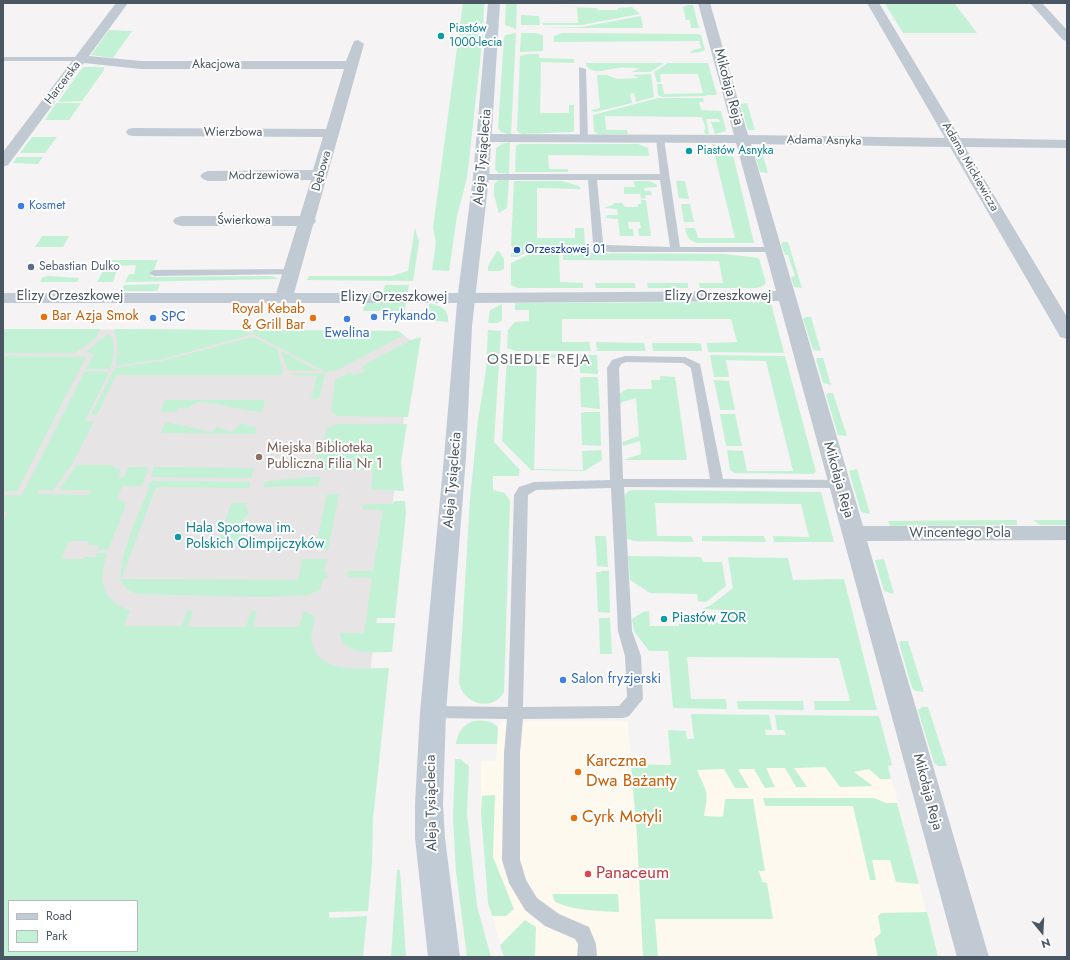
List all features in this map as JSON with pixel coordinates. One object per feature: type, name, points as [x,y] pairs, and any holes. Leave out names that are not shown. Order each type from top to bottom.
[{"type":"street","name":"Harcerska","points":[[3,162],[122,3]]},
{"type":"street","name":"Aleja Tysiąclecia","points":[[444,957],[430,838],[429,804],[433,712],[467,298],[482,177],[494,3]]},
{"type":"street","name":"Mikołaja Reja","points":[[704,3],[973,957]]},
{"type":"street","name":"Adama Mickiewicza","points":[[873,3],[1067,332]]},
{"type":"street","points":[[1036,3],[1067,37]]},
{"type":"street","name":"Dębowa","points":[[284,297],[308,221],[358,44]]},
{"type":"street","name":"Akacjowa","points":[[80,59],[141,65],[353,65]]},
{"type":"street","name":"Wierzbowa","points":[[132,132],[332,133]]},
{"type":"street","points":[[3,138],[21,138]]},
{"type":"street","name":"Adama Asnyka","points":[[484,138],[742,139],[1067,144]]},
{"type":"street","name":"Modrzewiowa","points":[[208,176],[320,175]]},
{"type":"street","name":"Świerkowa","points":[[181,221],[308,221]]},
{"type":"street","name":"Elizy Orzeszkowej","points":[[3,298],[786,296]]},
{"type":"street","name":"Wincentego Pola","points":[[854,534],[1067,533]]},
{"type":"lane","points":[[3,59],[80,59]]},
{"type":"lane","points":[[582,69],[584,139]]},
{"type":"lane","points":[[660,139],[675,250]]},
{"type":"lane","points":[[482,177],[664,177]]},
{"type":"lane","points":[[592,177],[600,246],[610,249],[774,250]]},
{"type":"lane","points":[[154,273],[293,272]]},
{"type":"lane","points":[[433,712],[623,712],[635,699],[633,656],[625,631],[617,484],[613,368],[616,362],[625,359],[685,360],[696,366],[717,484]]},
{"type":"lane","points":[[587,957],[587,944],[582,934],[552,920],[531,904],[520,888],[513,871],[511,860],[512,760],[521,495],[524,490],[534,486],[617,484],[840,484]]},
{"type":"shaded area","points":[[3,329],[398,331],[417,345],[403,424],[368,687],[63,682],[3,575]]},
{"type":"shaded area","points":[[502,721],[628,721],[631,764],[888,765],[938,957],[504,957],[488,903],[481,813],[481,761],[496,761],[498,728]]},
{"type":"green space","points":[[463,3],[484,3],[483,35],[467,178],[457,216],[449,271],[432,270],[436,242],[433,228]]},
{"type":"green space","points":[[506,3],[517,3],[516,29],[505,25]]},
{"type":"green space","points":[[885,4],[955,4],[977,33],[903,33]]},
{"type":"green space","points":[[693,5],[699,28],[691,28],[690,20],[686,20],[683,7]]},
{"type":"green space","points":[[577,7],[597,8],[598,10],[618,10],[618,8],[632,7],[640,14],[581,25],[543,25],[543,23],[578,23]]},
{"type":"green space","points":[[521,15],[539,16],[540,25],[521,25]]},
{"type":"green space","points":[[641,16],[643,28],[543,28],[582,27]]},
{"type":"green space","points":[[109,30],[132,31],[113,58],[91,55]]},
{"type":"green space","points":[[516,33],[511,135],[501,132],[498,128],[504,37],[506,35]]},
{"type":"green space","points":[[521,33],[536,33],[543,35],[543,51],[520,52]]},
{"type":"green space","points":[[562,33],[698,34],[701,35],[705,50],[690,53],[693,50],[701,48],[699,41],[554,42],[554,36]]},
{"type":"green space","points":[[539,54],[539,58],[574,59],[574,63],[541,62],[540,113],[569,113],[569,105],[574,105],[574,131],[522,134],[517,131],[520,56]]},
{"type":"green space","points":[[585,63],[664,63],[650,72],[632,72],[639,68],[620,68],[595,71],[591,70]]},
{"type":"green space","points":[[668,63],[708,63],[717,95],[662,97],[658,95],[657,84],[662,84],[664,94],[703,93],[698,74],[660,74],[661,82],[657,82],[654,72]]},
{"type":"green space","points":[[83,67],[104,67],[104,70],[82,101],[58,102]]},
{"type":"green space","points":[[651,74],[654,97],[636,102],[634,93],[630,94],[632,103],[595,112],[591,110],[600,108],[597,75],[607,75],[617,79],[639,78],[632,75]]},
{"type":"green space","points":[[658,98],[703,98],[704,102],[699,102],[701,110],[721,111],[726,131],[715,134],[711,122],[720,122],[719,119],[706,119],[709,134],[705,134],[704,130],[706,129],[702,117],[605,116],[606,130],[627,130],[628,134],[599,134],[594,132],[593,115]]},
{"type":"green space","points":[[56,103],[81,103],[69,120],[45,120]]},
{"type":"green space","points":[[747,103],[755,130],[748,130],[740,104]]},
{"type":"green space","points":[[32,137],[57,137],[45,153],[20,153]]},
{"type":"green space","points":[[510,142],[509,174],[499,173],[495,170],[496,148],[502,144]]},
{"type":"green space","points":[[638,144],[648,148],[649,156],[548,155],[549,169],[568,169],[568,172],[515,172],[516,145]]},
{"type":"green space","points":[[712,144],[731,147],[754,243],[698,243],[690,240],[687,234],[685,228],[695,228],[698,238],[735,238]]},
{"type":"green space","points":[[753,149],[761,149],[768,173],[760,172]]},
{"type":"green space","points":[[17,157],[43,157],[38,164],[13,163]]},
{"type":"green space","points":[[509,178],[507,208],[499,213],[494,195],[494,184],[498,180]]},
{"type":"green space","points":[[514,181],[562,181],[579,186],[581,189],[537,188],[537,238],[575,238],[575,228],[584,228],[585,246],[571,251],[526,251],[517,257],[511,257],[511,253],[520,253],[520,247],[511,246]]},
{"type":"green space","points":[[634,181],[650,181],[657,185],[657,187],[644,188],[645,191],[651,191],[652,195],[645,195],[646,198],[641,199],[640,194],[624,194],[624,187],[635,187]]},
{"type":"green space","points":[[676,181],[685,181],[689,199],[679,198]]},
{"type":"green space","points":[[641,200],[646,200],[651,236],[639,236],[638,229],[641,228],[640,222],[628,222],[629,229],[633,229],[634,236],[620,236],[618,219],[605,218],[607,215],[618,215],[617,209],[603,208],[613,205],[614,203],[622,203],[625,207],[638,207],[638,204],[641,204]]},
{"type":"green space","points":[[681,204],[690,204],[694,222],[684,222]]},
{"type":"green space","points":[[415,228],[419,242],[413,281],[307,280],[309,276],[392,276],[408,271]]},
{"type":"green space","points":[[42,236],[69,236],[63,247],[35,247]]},
{"type":"green space","points":[[783,242],[788,242],[802,288],[794,287],[791,277],[795,276],[788,255],[785,255],[781,244]]},
{"type":"green space","points":[[497,251],[499,251],[504,259],[504,269],[500,271],[488,271],[488,266]]},
{"type":"green space","points":[[532,253],[559,253],[560,282],[583,283],[583,288],[518,288],[511,285],[511,263]]},
{"type":"green space","points":[[563,253],[724,254],[759,258],[766,283],[757,288],[700,288],[699,283],[723,283],[719,261],[563,260]]},
{"type":"green space","points":[[109,260],[158,260],[151,277],[271,276],[280,279],[125,282],[129,274],[134,274],[136,265],[118,266],[113,282],[97,282]]},
{"type":"green space","points":[[47,276],[79,278],[77,282],[40,282],[42,278]]},
{"type":"green space","points":[[595,283],[635,283],[635,288],[596,288]]},
{"type":"green space","points":[[647,283],[688,283],[688,288],[648,288]]},
{"type":"green space","points":[[160,284],[157,291],[124,291],[122,289],[124,285]]},
{"type":"green space","points":[[385,285],[409,285],[408,292],[383,293]]},
{"type":"green space","points":[[365,303],[406,303],[405,310],[403,311],[363,311]]},
{"type":"green space","points":[[429,303],[437,305],[446,311],[448,322],[427,320]]},
{"type":"green space","points":[[515,303],[771,303],[784,353],[708,352],[707,343],[737,342],[731,319],[562,319],[562,342],[589,342],[591,351],[516,351],[507,348],[508,330],[515,322],[529,321],[529,310],[515,310]]},
{"type":"green space","points":[[502,304],[502,320],[498,323],[488,323],[490,310]]},
{"type":"green space","points":[[806,317],[811,317],[821,351],[813,350],[803,319]]},
{"type":"green space","points":[[3,329],[100,329],[96,338],[75,353],[3,353]]},
{"type":"green space","points":[[115,329],[246,330],[245,332],[250,335],[162,359],[116,366],[118,344],[114,332]]},
{"type":"green space","points":[[252,330],[398,331],[404,335],[337,370],[326,372],[253,334]]},
{"type":"green space","points":[[488,330],[501,331],[494,442],[521,471],[519,471],[519,476],[493,476],[493,490],[505,493],[510,501],[504,692],[493,702],[486,704],[473,701],[462,691],[459,683],[470,499],[478,420],[486,370]]},
{"type":"green space","points":[[108,334],[113,341],[114,346],[113,361],[110,369],[86,369],[94,354],[86,352]]},
{"type":"green space","points":[[253,337],[277,349],[283,370],[282,375],[116,375],[97,415],[91,415],[115,368],[162,361]]},
{"type":"green space","points":[[421,337],[408,417],[338,416],[331,411],[335,380],[350,372],[353,375],[365,372],[362,366],[411,340]]},
{"type":"green space","points":[[596,342],[644,343],[646,351],[597,351]]},
{"type":"green space","points":[[652,343],[699,343],[701,344],[702,351],[653,351]]},
{"type":"green space","points":[[281,351],[318,371],[288,370]]},
{"type":"green space","points":[[516,354],[597,355],[598,374],[580,373],[580,358],[537,357],[534,469],[583,470],[582,451],[601,450],[602,460],[584,471],[531,470],[502,441],[507,357]]},
{"type":"green space","points":[[710,355],[785,356],[816,472],[813,474],[735,473],[730,470],[727,450],[743,451],[747,471],[793,471],[766,361],[726,360],[729,377],[714,377]]},
{"type":"green space","points":[[3,356],[86,357],[17,491],[3,491]]},
{"type":"green space","points":[[823,358],[831,385],[823,383],[816,359]]},
{"type":"green space","points":[[85,371],[109,372],[85,421],[94,421],[72,464],[53,490],[39,490],[37,494],[88,495],[90,490],[59,490],[77,465],[113,465],[113,468],[120,469],[119,478],[123,478],[129,467],[149,467],[142,486],[122,486],[117,499],[124,502],[125,507],[108,550],[98,550],[99,545],[88,545],[89,541],[69,541],[61,559],[83,559],[84,557],[96,557],[97,553],[107,553],[102,572],[103,584],[107,594],[115,603],[130,610],[124,626],[182,626],[187,610],[193,611],[188,627],[246,627],[251,611],[257,611],[253,627],[299,627],[304,611],[315,617],[312,642],[316,653],[323,660],[333,665],[344,667],[389,668],[373,819],[372,863],[368,911],[329,912],[329,918],[367,916],[363,957],[3,957],[3,521],[8,512],[3,511],[3,495],[22,495]]},
{"type":"green space","points":[[294,373],[325,374],[319,398],[311,399],[317,376],[293,375]]},
{"type":"green space","points":[[660,376],[675,377],[687,460],[623,460],[641,454],[640,441],[623,446],[622,442],[639,436],[636,398],[620,403],[619,394],[627,389],[652,389],[651,380],[660,380]]},
{"type":"green space","points":[[598,377],[600,409],[581,407],[580,378]]},
{"type":"green space","points":[[714,380],[729,381],[735,410],[720,410]]},
{"type":"green space","points":[[828,393],[833,393],[847,436],[838,435],[826,395]]},
{"type":"green space","points":[[165,400],[265,400],[262,412],[200,402],[187,409],[179,407],[176,412],[160,412]]},
{"type":"green space","points":[[600,412],[601,446],[582,445],[581,413]]},
{"type":"green space","points":[[720,414],[735,414],[742,446],[726,446]]},
{"type":"green space","points":[[166,422],[212,432],[217,427],[232,432],[242,423],[251,427],[257,427],[255,434],[161,433]]},
{"type":"green space","points":[[336,424],[407,424],[401,462],[404,491],[371,489],[373,470],[314,470],[320,442],[324,442],[327,429]]},
{"type":"green space","points":[[154,467],[254,468],[251,478],[151,477]]},
{"type":"green space","points":[[857,469],[870,514],[861,512],[849,471]]},
{"type":"green space","points":[[304,477],[320,477],[318,486],[263,487],[265,482]]},
{"type":"green space","points":[[150,481],[250,482],[249,488],[156,487],[121,579],[121,571],[126,547],[150,486],[148,486]]},
{"type":"green space","points":[[628,491],[821,492],[834,542],[774,542],[773,536],[809,537],[801,504],[655,503],[657,536],[691,536],[694,542],[635,541],[627,539],[624,496]]},
{"type":"green space","points":[[327,494],[339,494],[328,550],[315,550]]},
{"type":"green space","points":[[394,501],[405,501],[406,514],[395,618],[377,618],[376,623],[395,623],[392,652],[360,651],[346,646],[340,633],[364,633],[372,578],[348,577],[347,573],[350,571],[373,571],[383,510],[362,509],[364,505],[393,504]]},
{"type":"green space","points":[[231,503],[246,503],[246,508],[249,514],[244,518],[242,524],[247,527],[247,531],[238,538],[233,549],[217,549]]},
{"type":"green space","points":[[1017,520],[1017,525],[890,526],[888,521]]},
{"type":"green space","points":[[1033,520],[1067,520],[1067,525],[1040,525]]},
{"type":"green space","points":[[595,536],[606,536],[608,567],[597,566]]},
{"type":"green space","points":[[702,536],[764,536],[766,542],[702,541]]},
{"type":"green space","points":[[628,556],[701,557],[703,562],[722,562],[726,586],[706,602],[698,601],[697,594],[650,593],[630,580]]},
{"type":"green space","points":[[728,557],[788,558],[793,580],[844,579],[877,710],[815,710],[814,701],[850,701],[839,658],[687,657],[691,699],[726,699],[727,709],[673,708],[668,651],[649,651],[634,631],[632,619],[643,612],[649,611],[650,626],[679,626],[679,620],[702,620],[703,623],[723,623],[721,610],[702,609],[711,605],[733,588]]},
{"type":"green space","points":[[302,559],[327,559],[324,571],[328,573],[327,578],[323,579],[320,590],[308,595],[261,597],[137,594],[128,590],[121,582],[121,579],[298,580]]},
{"type":"green space","points":[[884,559],[894,594],[884,591],[875,560]]},
{"type":"green space","points":[[609,571],[610,613],[598,612],[596,572]]},
{"type":"green space","points":[[599,618],[610,618],[612,654],[600,654]]},
{"type":"green space","points":[[901,641],[908,641],[924,692],[916,691],[912,688],[899,643]]},
{"type":"green space","points":[[737,701],[803,701],[804,710],[738,709]]},
{"type":"green space","points":[[922,707],[928,707],[947,766],[938,766],[934,763],[918,710]]},
{"type":"green space","points":[[691,714],[769,715],[772,730],[765,730],[766,735],[786,735],[784,730],[777,730],[775,715],[879,716],[892,765],[888,766],[891,779],[880,779],[869,769],[854,772],[873,786],[840,787],[825,767],[794,768],[807,787],[796,787],[785,768],[766,768],[775,787],[765,788],[754,769],[738,769],[749,788],[735,788],[724,769],[697,770],[707,796],[704,816],[723,817],[725,799],[753,799],[765,871],[759,871],[762,881],[760,881],[767,883],[773,919],[655,919],[658,957],[643,957],[637,836],[631,764],[671,765],[668,730],[686,731],[687,739],[694,739]]},
{"type":"green space","points":[[473,721],[487,721],[493,723],[498,728],[497,744],[456,744],[461,730]]},
{"type":"green space","points":[[455,759],[460,759],[469,766],[467,814],[477,906],[491,957],[467,957],[456,871],[453,817]]},
{"type":"green space","points":[[495,795],[493,857],[514,909],[506,916],[492,916],[488,903],[481,813],[482,796]]},
{"type":"green space","points":[[763,798],[874,798],[886,803],[897,803],[919,884],[896,882],[890,860],[872,860],[876,880],[870,880],[853,806],[765,806]]},
{"type":"green space","points":[[397,870],[400,870],[406,957],[391,957]]},
{"type":"green space","points":[[552,894],[618,894],[619,912],[587,910],[563,905],[555,902]]},
{"type":"green space","points":[[927,912],[938,957],[878,957],[874,939],[881,933],[878,916],[881,913]]},
{"type":"green space","points":[[525,920],[536,927],[535,957],[504,957],[500,945]]},
{"type":"place","name":"Piastów 1000-lecia","points":[[441,36]]},
{"type":"place","name":"Piastów Asnyka","points":[[689,151]]},
{"type":"place","name":"Kosmet","points":[[21,206]]},
{"type":"place","name":"Orzeszkowej 01","points":[[517,250]]},
{"type":"place","name":"Sebastian Dulko","points":[[31,267]]},
{"type":"place","name":"Bar Azja Smok","points":[[44,317]]},
{"type":"place","name":"Frykando","points":[[374,317]]},
{"type":"place","name":"SPC","points":[[153,318]]},
{"type":"place","name":"Royal Kebab & Grill Bar","points":[[313,318]]},
{"type":"place","name":"Ewelina","points":[[347,319]]},
{"type":"place","name":"Miejska Biblioteka Publiczna Filia Nr 1","points":[[259,457]]},
{"type":"place","name":"Hala Sportowa im. Polskich Olimpijczyków","points":[[178,537]]},
{"type":"place","name":"Piastów ZOR","points":[[664,619]]},
{"type":"place","name":"Salon fryzjerski","points":[[563,680]]},
{"type":"place","name":"Karczma Dwa Bażanty","points":[[578,772]]},
{"type":"place","name":"Cyrk Motyli","points":[[574,818]]},
{"type":"place","name":"Panaceum","points":[[588,874]]},
{"type":"district","name":"OSIEDLE REJA","points":[[539,360]]}]
